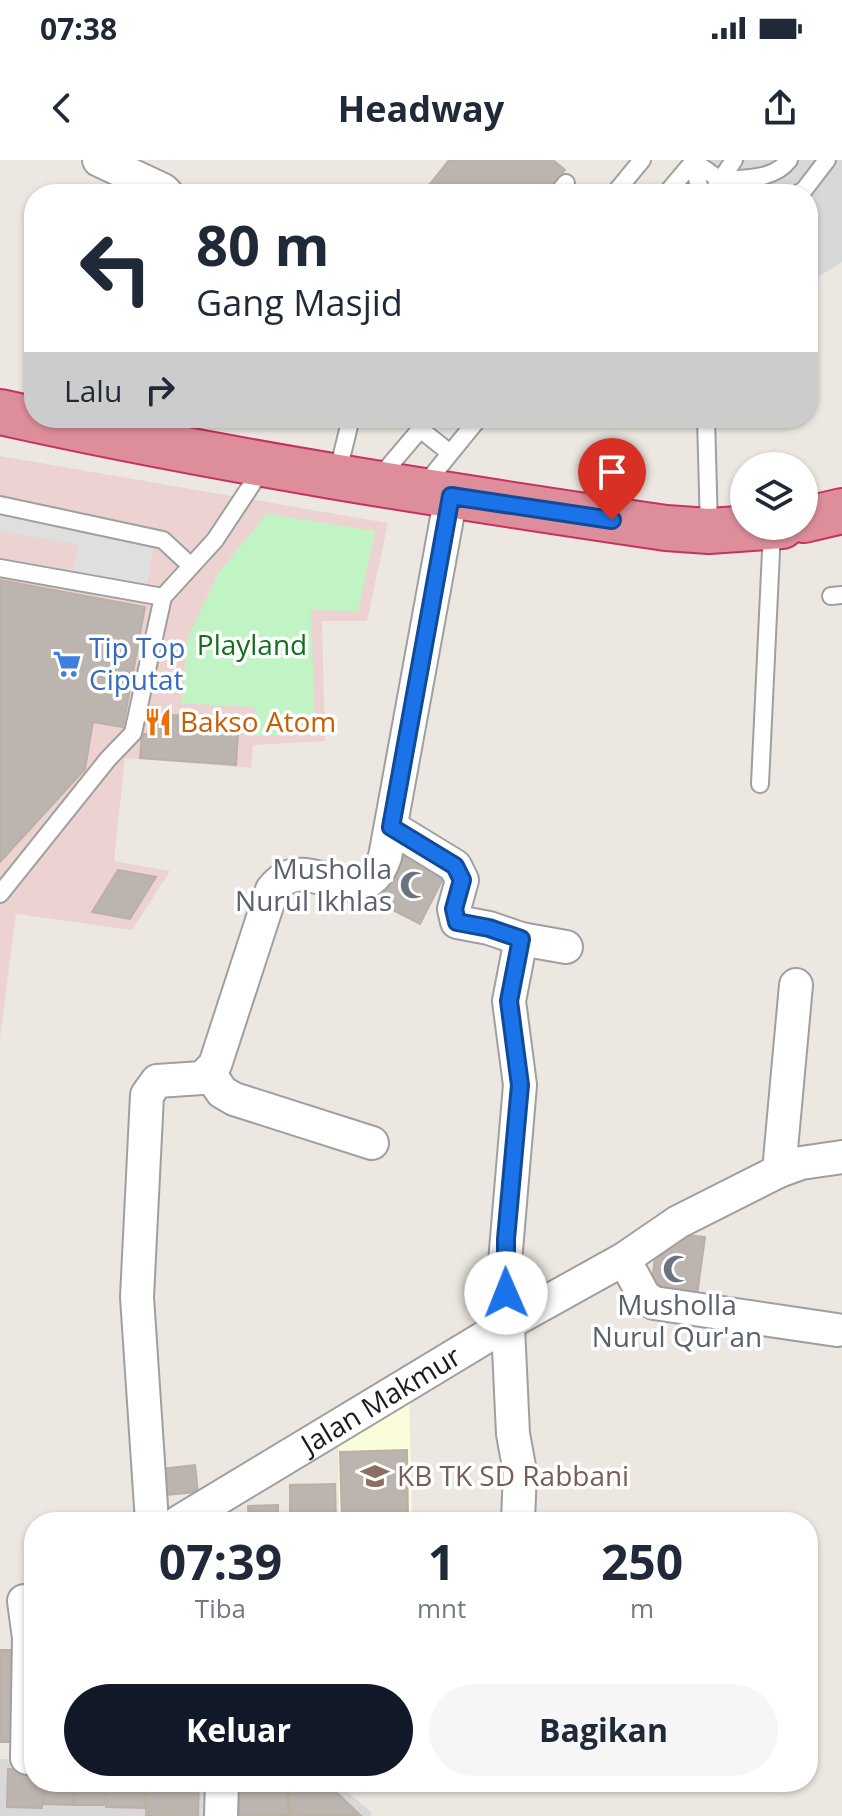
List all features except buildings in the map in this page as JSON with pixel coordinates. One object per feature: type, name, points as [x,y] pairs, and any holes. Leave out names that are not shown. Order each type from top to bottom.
[{"type":"highway","points":[[0,412],[24,415]]},
{"type":"highway","points":[[106,428],[266,463],[436,494],[666,528],[730,529]]},
{"type":"highway","points":[[818,517],[842,511]]},
{"type":"street","points":[[99,160],[147,184]]},
{"type":"street","points":[[151,1512],[137,1297],[147,1095],[157,1081],[202,1078],[215,1065],[272,890],[281,878],[294,874],[356,885],[370,883],[379,873],[391,827],[436,494]]},
{"type":"street","points":[[391,827],[455,866],[462,880],[454,909],[457,922],[566,947]]},
{"type":"street","points":[[518,1512],[520,1472],[513,1434],[506,1239],[520,1085],[509,1001],[521,939]]},
{"type":"street","points":[[779,1171],[796,985]]},
{"type":"street","points":[[209,1073],[222,1092],[234,1099],[372,1143]]},
{"type":"street","name":"Jalan Makmur","points":[[215,1512],[507,1324],[624,1259],[678,1222],[779,1171],[801,1163],[842,1157]]},
{"type":"street","points":[[624,1259],[644,1296],[654,1303],[837,1330]]},
{"type":"street","points":[[221,1816],[222,1792]]},
{"type":"lane","points":[[622,184],[642,160]]},
{"type":"lane","points":[[717,184],[734,160]]},
{"type":"lane","points":[[729,184],[765,176],[784,167],[789,160]]},
{"type":"lane","points":[[809,184],[827,160]]},
{"type":"lane","points":[[692,161],[712,184]]},
{"type":"lane","points":[[674,184],[692,161]]},
{"type":"lane","points":[[692,161],[698,184]]},
{"type":"lane","points":[[352,428],[356,480]]},
{"type":"lane","points":[[356,480],[420,428]]},
{"type":"lane","points":[[428,428],[450,453]]},
{"type":"lane","points":[[436,494],[450,453],[471,428]]},
{"type":"lane","points":[[706,428],[709,531]]},
{"type":"lane","points":[[0,894],[108,759],[133,733],[163,597],[215,540],[266,463]]},
{"type":"lane","points":[[0,505],[163,540],[191,566]]},
{"type":"lane","points":[[760,784],[784,540]]},
{"type":"lane","points":[[0,568],[163,597]]},
{"type":"shaded area","points":[[703,160],[842,160],[842,262],[818,277],[818,184],[686,184]]},
{"type":"shaded area","points":[[0,456],[388,523],[367,621],[322,621],[325,741],[253,745],[251,768],[125,758],[114,861],[170,871],[132,930],[16,914],[0,1038]]},
{"type":"shaded area","points":[[0,514],[155,540],[147,585],[73,572],[78,544],[0,531]]},
{"type":"shaded area","name":"KB TK SD Rabbani","points":[[409,1388],[412,1512],[339,1512],[338,1431]]},
{"type":"shaded area","points":[[0,1759],[24,1759],[24,1792],[348,1792],[371,1812],[371,1816],[0,1816]]},
{"type":"green space","name":"Playland","points":[[267,514],[375,531],[358,611],[311,610],[315,734],[256,736],[255,707],[182,703],[187,640],[219,572]]},
{"type":"place","name":"Tip Top Ciputat","points":[[67,664]]},
{"type":"place","name":"Bakso Atom","points":[[158,722]]},
{"type":"place","name":"Musholla Nurul Ikhlas","points":[[414,885]]},
{"type":"place","name":"Musholla Nurul Qur'an","points":[[677,1269]]},
{"type":"place","name":"KB TK SD Rabbani","points":[[375,1476]]},
{"type":"route","points":[[506,1293],[506,1239],[520,1108],[509,1001],[521,939],[489,928],[457,922],[454,909],[462,880],[455,866],[391,827],[451,496],[612,520]]}]
